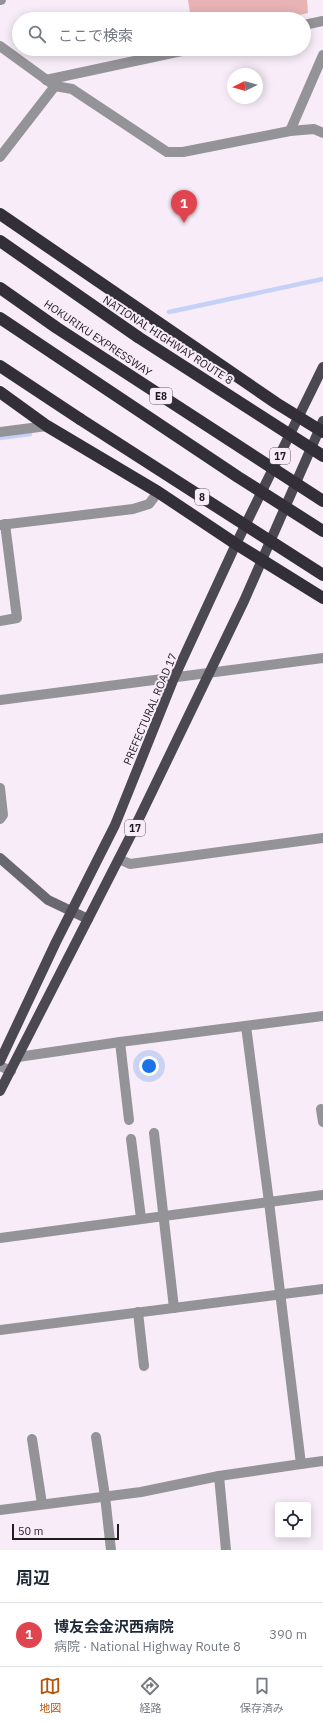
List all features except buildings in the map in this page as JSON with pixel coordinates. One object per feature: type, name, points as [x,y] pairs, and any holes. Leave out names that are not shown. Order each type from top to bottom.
[{"type":"highway","points":[[0,214],[299,418],[322,427]]},
{"type":"highway","name":"NATIONAL HIGHWAY ROUTE 8","points":[[0,242],[138,338],[323,456]]},
{"type":"highway","name":"HOKURIKU EXPRESSWAY","points":[[0,288],[57,328],[323,501]]},
{"type":"highway","name":"E8","points":[[0,318],[238,477],[323,531]]},
{"type":"highway","name":"8","points":[[0,366],[323,575]]},
{"type":"highway","points":[[0,392],[48,426],[158,492],[236,544],[323,598]]},
{"type":"main road","name":"PREFECTURAL ROAD 17","points":[[0,1061],[71,911],[115,825],[174,678],[236,544],[323,367]]},
{"type":"main road","name":"17","points":[[0,1091],[119,859],[209,673],[322,427]]},
{"type":"street","points":[[311,24],[323,21]]},
{"type":"street","points":[[0,46],[12,55]]},
{"type":"street","points":[[290,131],[323,55]]},
{"type":"street","points":[[14,56],[55,86],[72,89],[167,152],[183,152],[290,131],[314,129],[323,133]]},
{"type":"street","points":[[46,80],[158,56]]},
{"type":"street","points":[[0,157],[55,86]]},
{"type":"street","points":[[0,432],[48,426]]},
{"type":"street","points":[[0,621],[17,618],[2,524],[133,509],[149,504],[158,492]]},
{"type":"street","points":[[0,700],[323,658]]},
{"type":"street","points":[[0,788],[3,816],[0,819]]},
{"type":"street","points":[[119,859],[130,864],[323,838]]},
{"type":"street","points":[[0,858],[48,900],[88,919]]},
{"type":"street","points":[[18,1057],[120,1042],[323,1016]]},
{"type":"street","points":[[246,1026],[281,1294],[301,1464]]},
{"type":"street","points":[[120,1042],[129,1120]]},
{"type":"street","points":[[0,1066],[11,1071]]},
{"type":"street","points":[[321,1108],[323,1122]]},
{"type":"street","points":[[154,1133],[174,1308]]},
{"type":"street","points":[[131,1139],[141,1218]]},
{"type":"street","points":[[0,1238],[141,1218],[323,1195]]},
{"type":"street","points":[[0,1330],[323,1288]]},
{"type":"street","points":[[138,1312],[144,1366]]},
{"type":"street","points":[[96,1437],[111,1550]]},
{"type":"street","points":[[32,1439],[42,1504]]},
{"type":"street","points":[[0,1510],[141,1492],[219,1476],[323,1461]]},
{"type":"street","points":[[219,1476],[226,1550]]},
{"type":"shaded area","points":[[188,0],[307,0],[308,12],[190,12]]},
{"type":"waterway","points":[[169,312],[323,279]]},
{"type":"waterway","points":[[0,438],[30,434]]},
{"type":"place","name":"博友会金沢西病院","points":[[184,223]]}]
